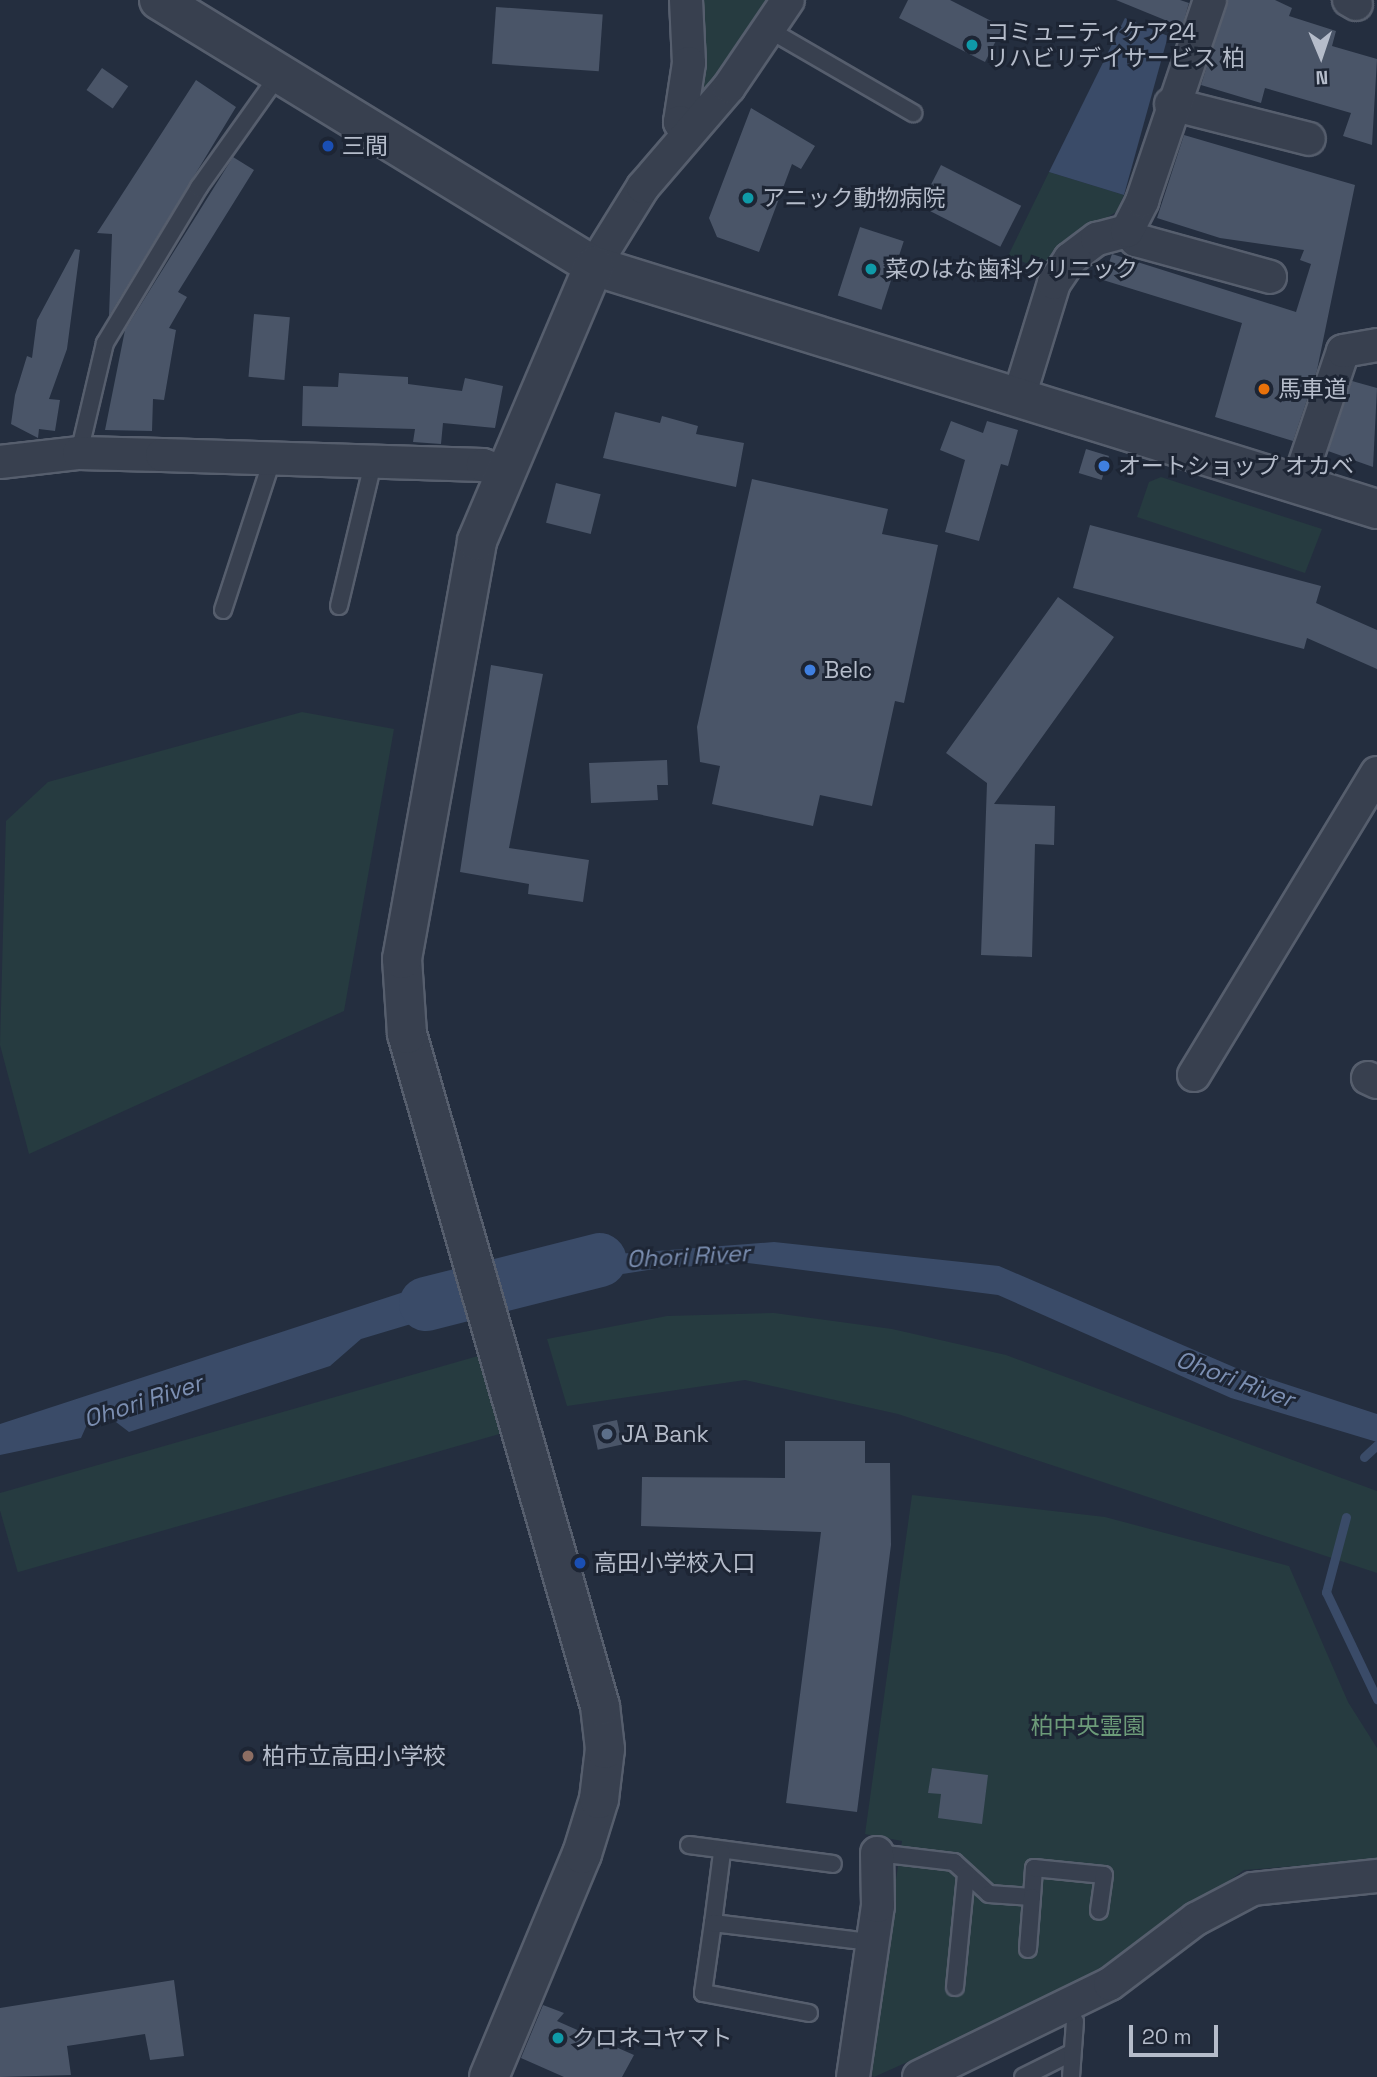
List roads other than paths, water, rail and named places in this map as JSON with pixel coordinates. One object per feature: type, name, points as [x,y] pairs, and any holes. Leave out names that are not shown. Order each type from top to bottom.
[{"type":"street","points":[[159,0],[278,76],[594,266],[1018,400],[1377,509]]},
{"type":"street","points":[[686,0],[689,63],[681,122],[686,134]]},
{"type":"street","points":[[489,2077],[582,1854],[599,1799],[605,1749],[600,1706],[407,1034],[402,959],[471,569],[505,473],[594,266],[619,221],[686,134],[729,87],[788,0]]},
{"type":"street","points":[[1127,231],[1210,0]]},
{"type":"street","points":[[1171,104],[1309,139]]},
{"type":"street","points":[[1127,231],[1136,240],[1270,277]]},
{"type":"street","points":[[1018,400],[1054,283],[1070,258],[1097,239],[1127,231]]},
{"type":"street","points":[[1298,484],[1343,351],[1377,345]]},
{"type":"street","points":[[0,462],[79,453],[483,465],[505,473]]},
{"type":"street","points":[[1194,1075],[1377,773]]},
{"type":"street","points":[[853,2077],[871,1942],[877,1853]]},
{"type":"street","points":[[919,2077],[1110,1984],[1196,1919],[1254,1889],[1377,1875]]},
{"type":"lane","points":[[768,29],[913,113]]},
{"type":"lane","points":[[79,453],[106,342],[199,187],[278,76]]},
{"type":"lane","points":[[223,610],[272,460]]},
{"type":"lane","points":[[340,606],[373,463]]},
{"type":"lane","points":[[689,1845],[722,1853],[833,1864]]},
{"type":"lane","points":[[722,1853],[703,1993],[809,2013]]},
{"type":"lane","points":[[877,1853],[954,1862],[989,1894],[1032,1897]]},
{"type":"lane","points":[[1028,1949],[1034,1868],[1104,1875],[1099,1911]]},
{"type":"lane","points":[[956,1987],[967,1874]]},
{"type":"lane","points":[[713,1923],[871,1942]]},
{"type":"lane","points":[[1071,2077],[1075,2021]]},
{"type":"lane","points":[[1023,2077],[1071,2053]]},
{"type":"water","points":[[1125,18],[1168,36],[1124,195],[1049,172]]},
{"type":"water","points":[[774,1242],[999,1266],[1236,1368],[1377,1414],[1377,1442],[1231,1398],[998,1295],[748,1263],[661,1268],[533,1288],[526,1261]]},
{"type":"water","points":[[462,1273],[471,1306],[361,1339],[330,1366],[129,1432],[112,1419],[89,1420],[81,1438],[0,1455],[0,1424]]},
{"type":"waterway","name":"Ohori River","points":[[426,1304],[600,1260]]},
{"type":"waterway","points":[[1364,1457],[1377,1445]]},
{"type":"waterway","points":[[1346,1517],[1326,1592],[1377,1699]]},
{"type":"place","name":"コミュニティケア24 リハビリデイサービス 柏","points":[[972,45]]},
{"type":"place","name":"三間","points":[[328,146]]},
{"type":"place","name":"アニック動物病院","points":[[748,198]]},
{"type":"place","name":"菜のはな歯科クリニック","points":[[871,269]]},
{"type":"place","name":"馬車道","points":[[1264,389]]},
{"type":"place","name":"オートショップ オカベ","points":[[1104,466]]},
{"type":"place","name":"Belc","points":[[810,670]]},
{"type":"place","name":"JA Bank","points":[[607,1434]]},
{"type":"place","name":"高田小学校入口","points":[[580,1563]]},
{"type":"place","name":"柏市立高田小学校","points":[[248,1756]]},
{"type":"place","name":"クロネコヤマト","points":[[558,2038]]},
{"type":"park label","name":"柏中央霊園","points":[[1088,1726]]}]
